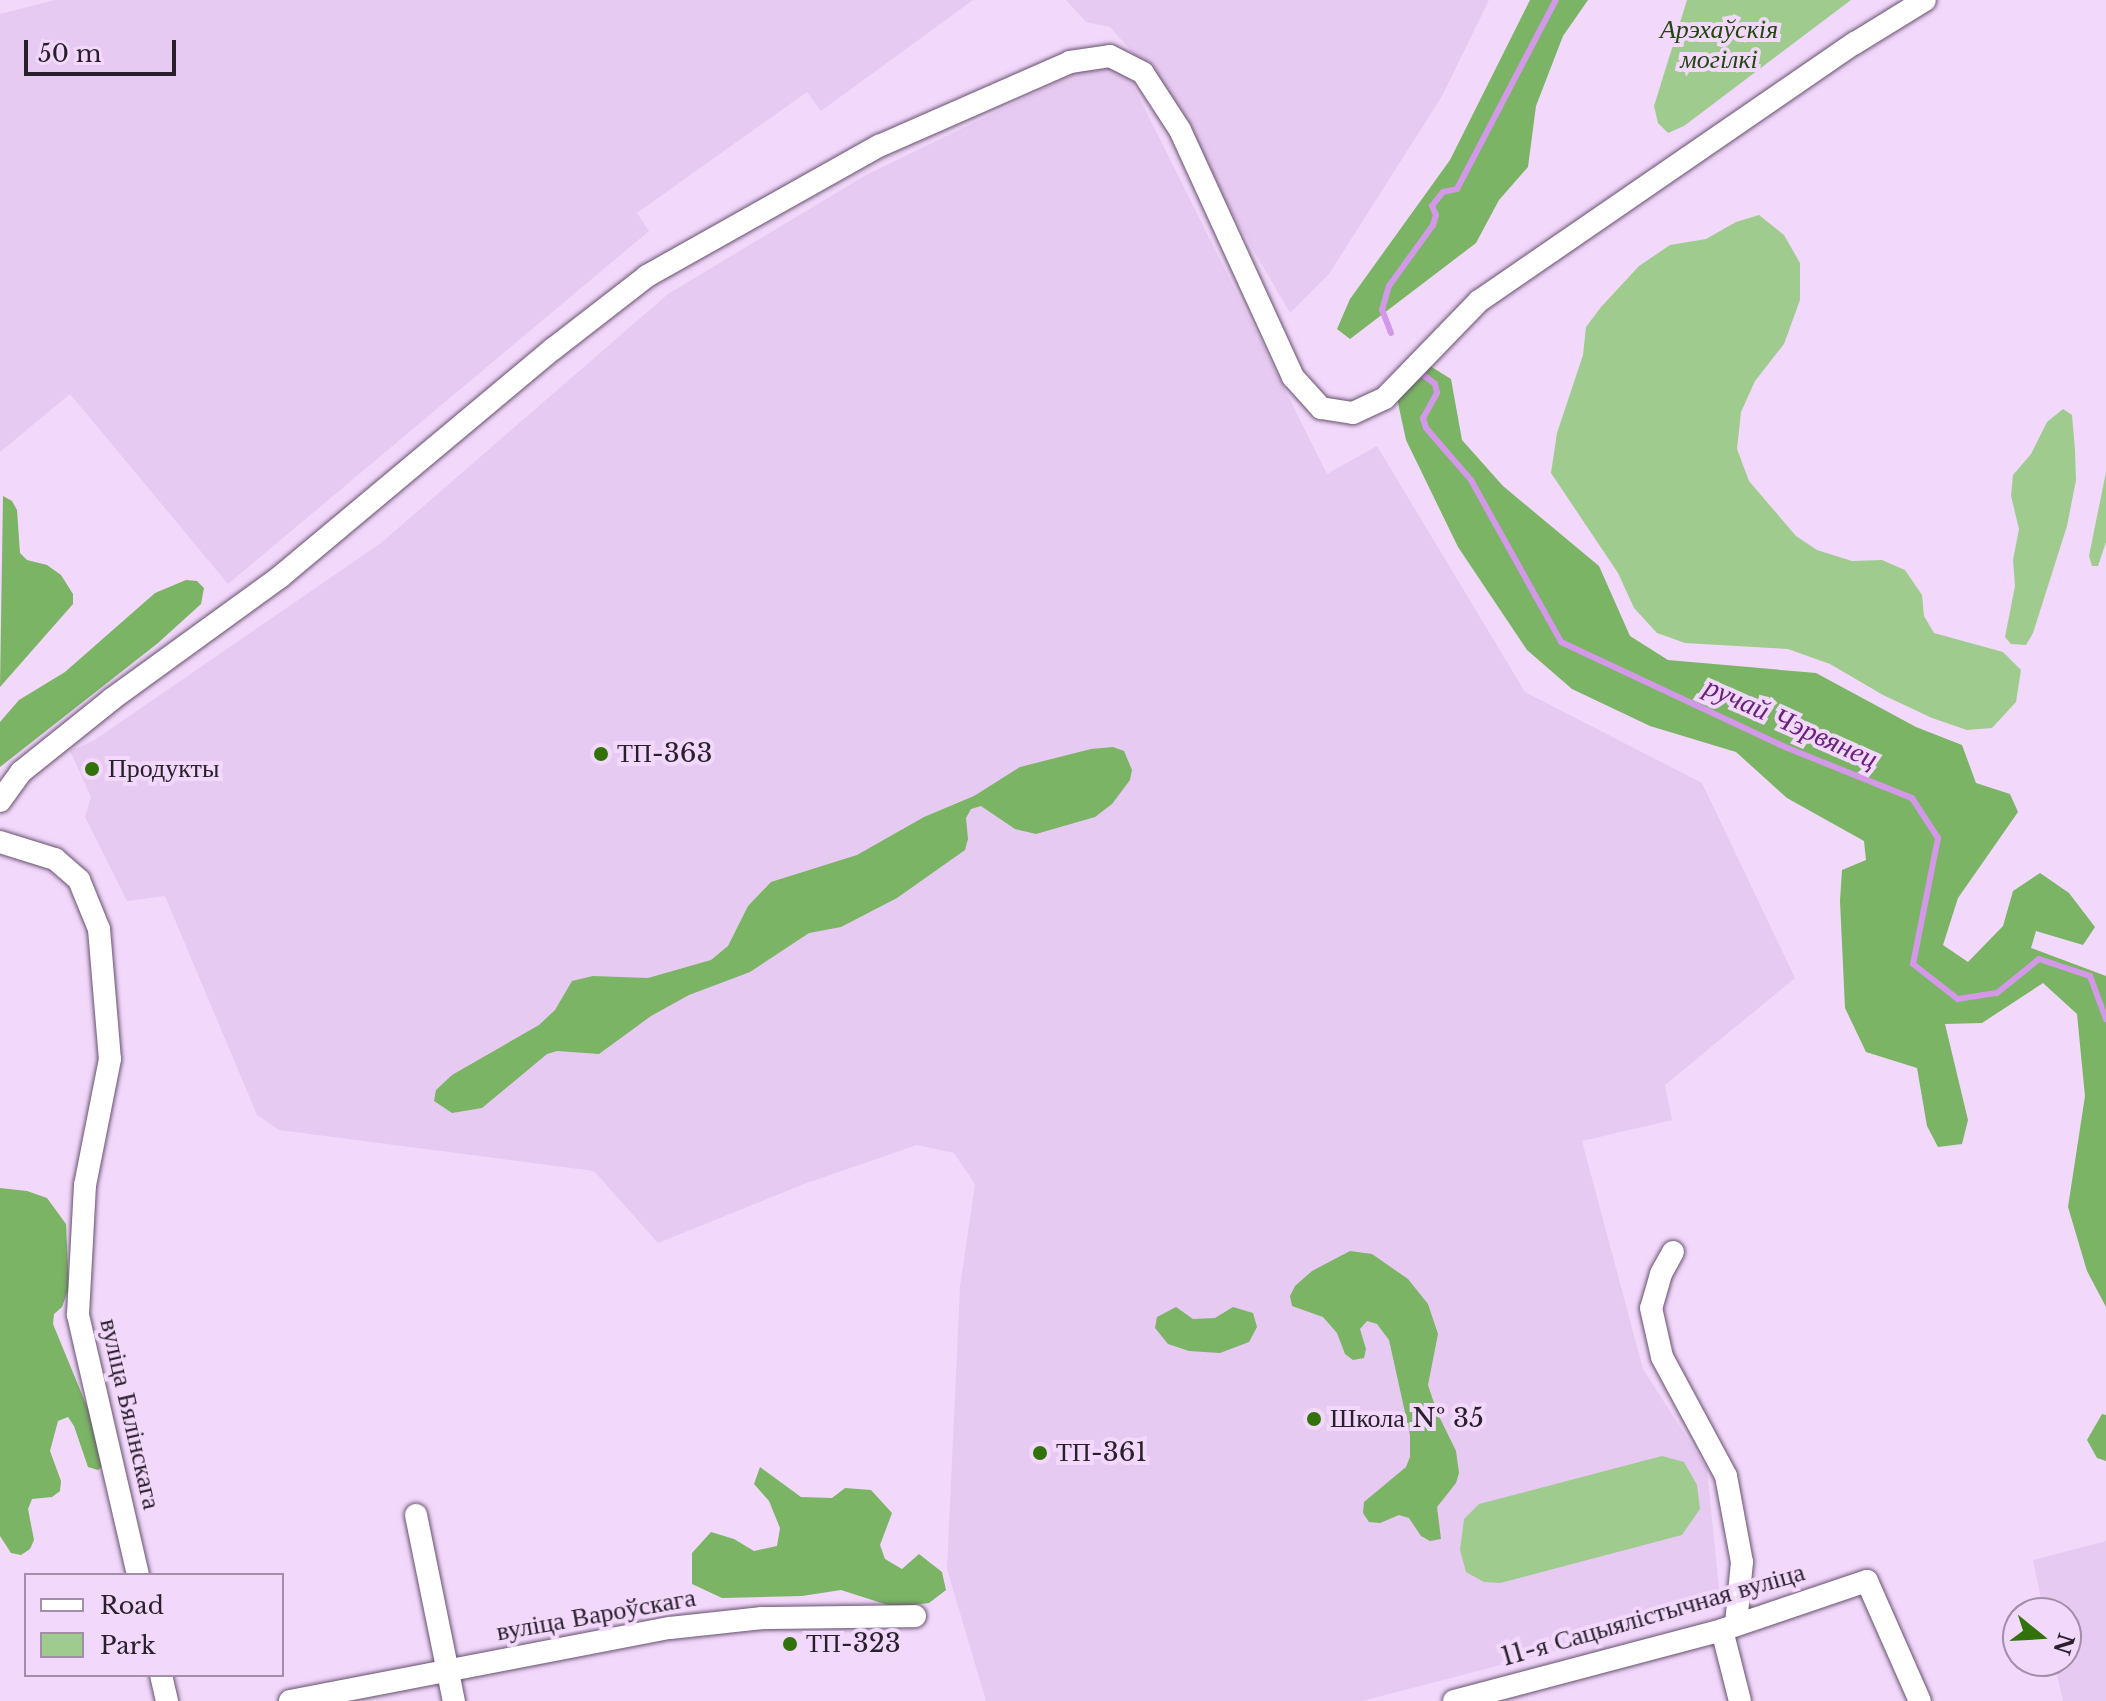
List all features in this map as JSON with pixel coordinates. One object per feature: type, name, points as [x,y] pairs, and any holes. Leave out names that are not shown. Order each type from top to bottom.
[{"type":"street","points":[[0,801],[21,772],[112,699],[280,577],[553,349],[647,276],[879,146],[1070,62],[1110,56],[1143,73],[1180,130],[1293,377],[1321,408],[1353,413],[1385,398],[1479,301],[1855,43],[1925,0]]},
{"type":"street","name":"вуліца Бялінскага","points":[[0,842],[55,859],[79,880],[99,929],[110,1059],[85,1185],[78,1315],[138,1573]]},
{"type":"street","points":[[1673,1252],[1661,1274],[1651,1308],[1662,1357],[1726,1476],[1742,1562],[1729,1627],[1740,1701]]},
{"type":"street","points":[[416,1515],[454,1701]]},
{"type":"street","name":"11-я Сацыялістычная вуліца","points":[[1454,1701],[1729,1627],[1867,1581],[1920,1701]]},
{"type":"street","name":"вуліца Вароўскага","points":[[290,1701],[670,1628],[762,1618],[915,1616]]},
{"type":"street","points":[[161,1677],[167,1701]]},
{"type":"shaded area","points":[[55,0],[973,0],[821,111],[807,92],[637,213],[649,231],[228,584],[70,394],[0,452],[0,14]]},
{"type":"shaded area","points":[[1066,0],[1489,0],[1442,96],[1329,274],[1290,313],[1149,71],[1110,27],[1086,22]]},
{"type":"shaded area","points":[[1103,60],[1126,71],[1327,474],[1377,446],[1525,692],[1702,783],[1795,978],[1665,1085],[1672,1120],[1582,1141],[1643,1369],[1707,1469],[1721,1608],[1362,1701],[986,1701],[947,1569],[960,1287],[975,1184],[954,1153],[917,1145],[804,1184],[658,1243],[594,1171],[279,1130],[257,1115],[165,896],[127,901],[85,817],[91,797],[70,751],[93,741],[381,543],[668,294],[866,175]]},
{"type":"shaded area","points":[[2106,1541],[2106,1701],[2063,1701],[2058,1677],[2082,1677],[2082,1597],[2041,1597],[2033,1560]]},
{"type":"green space","points":[[1530,0],[1588,0],[1563,36],[1536,106],[1528,167],[1499,200],[1476,243],[1350,339],[1337,329],[1350,299],[1450,160]]},
{"type":"green space","name":"Арэхаўскія могілкі","points":[[1687,0],[1851,0],[1684,126],[1668,133],[1658,123],[1654,106]]},
{"type":"green space","points":[[1759,215],[1784,235],[1800,263],[1800,300],[1784,344],[1755,381],[1741,412],[1737,449],[1749,481],[1796,536],[1817,550],[1852,561],[1882,560],[1905,570],[1922,595],[1924,616],[1934,633],[2003,652],[2021,670],[2016,702],[1992,728],[1967,730],[1932,718],[1883,695],[1830,664],[1788,649],[1685,643],[1657,633],[1634,608],[1618,573],[1551,473],[1557,433],[1583,355],[1586,327],[1601,307],[1639,266],[1670,245],[1706,239],[1736,222]]},
{"type":"green space","points":[[1430,366],[1451,379],[1462,440],[1503,486],[1599,566],[1630,636],[1668,660],[1816,673],[1916,727],[1962,745],[1976,783],[2010,794],[2018,812],[1958,898],[1943,945],[1968,962],[2003,926],[2013,891],[2040,873],[2069,893],[2095,927],[2083,945],[2036,931],[2031,948],[2106,976],[2106,1307],[2087,1271],[2068,1207],[2085,1096],[2077,1014],[2043,983],[1982,1023],[1945,1024],[1968,1120],[1962,1144],[1938,1147],[1927,1126],[1917,1068],[1866,1052],[1845,1008],[1840,901],[1842,870],[1866,860],[1864,841],[1787,798],[1736,752],[1650,726],[1572,689],[1527,650],[1458,547],[1406,440],[1395,389]]},
{"type":"green space","points":[[2063,409],[2072,415],[2075,450],[2076,480],[2067,526],[2033,633],[2026,645],[2011,644],[2005,637],[2015,586],[2013,560],[2019,529],[2011,496],[2013,475],[2031,454],[2047,422]]},
{"type":"green space","points":[[2106,472],[2106,542],[2098,566],[2092,566],[2089,556]]},
{"type":"green space","points":[[3,496],[12,501],[17,510],[20,553],[27,560],[47,565],[61,575],[73,594],[73,604],[0,687]]},
{"type":"green space","points":[[186,580],[197,581],[204,588],[201,604],[158,643],[0,767],[0,722],[19,700],[65,672],[155,593]]},
{"type":"green space","points":[[1113,747],[1124,751],[1132,770],[1130,780],[1112,804],[1095,817],[1036,834],[1015,829],[981,806],[971,809],[966,818],[968,839],[965,850],[897,898],[841,927],[809,933],[750,972],[689,995],[651,1016],[599,1054],[557,1051],[547,1054],[482,1108],[452,1113],[434,1101],[436,1090],[452,1075],[539,1025],[555,1010],[572,981],[593,976],[648,978],[711,960],[728,946],[748,906],[771,882],[857,855],[924,817],[974,796],[1020,767],[1091,749]]},
{"type":"green space","points":[[0,1188],[27,1191],[47,1198],[66,1224],[69,1288],[62,1307],[54,1314],[53,1324],[102,1443],[106,1463],[98,1470],[88,1467],[74,1426],[68,1417],[58,1421],[50,1451],[61,1481],[60,1491],[52,1497],[32,1499],[28,1509],[34,1540],[30,1549],[21,1555],[11,1553],[0,1536]]},
{"type":"green space","points":[[1350,1251],[1372,1254],[1408,1279],[1428,1304],[1438,1334],[1428,1385],[1456,1451],[1459,1473],[1456,1483],[1437,1507],[1441,1539],[1430,1541],[1421,1536],[1409,1518],[1399,1515],[1380,1523],[1369,1522],[1363,1513],[1364,1502],[1406,1467],[1410,1457],[1410,1435],[1389,1340],[1377,1324],[1367,1321],[1360,1329],[1366,1349],[1364,1358],[1353,1360],[1345,1354],[1337,1333],[1323,1317],[1292,1306],[1290,1296],[1295,1286],[1312,1271]]},
{"type":"green space","points":[[1176,1307],[1193,1319],[1215,1318],[1233,1307],[1253,1313],[1257,1327],[1249,1342],[1220,1353],[1189,1351],[1168,1344],[1155,1328],[1157,1317]]},
{"type":"green space","points":[[2102,1414],[2106,1415],[2106,1461],[2097,1458],[2087,1440]]},
{"type":"green space","points":[[1662,1456],[1684,1462],[1697,1485],[1700,1509],[1682,1535],[1500,1583],[1484,1582],[1466,1572],[1460,1550],[1464,1519],[1479,1504]]},
{"type":"green space","points":[[760,1467],[801,1497],[832,1498],[845,1488],[871,1490],[892,1513],[880,1545],[885,1559],[902,1569],[919,1554],[942,1572],[946,1590],[929,1603],[894,1607],[841,1590],[802,1596],[722,1598],[692,1584],[692,1553],[711,1532],[734,1539],[754,1551],[777,1546],[780,1528],[769,1501],[754,1484]]},
{"type":"waterway","name":"ручай Чэрвянец","points":[[1391,333],[1382,310],[1389,286],[1433,225],[1436,215],[1432,206],[1443,192],[1457,189],[1556,0]]},
{"type":"waterway","name":"ручай Чэрвянец","points":[[1418,371],[1435,384],[1437,393],[1423,418],[1426,428],[1471,480],[1561,642],[1785,747],[1912,798],[1938,838],[1913,964],[1958,999],[1997,993],[2039,959],[2090,976],[2106,1019]]},
{"type":"place","name":"ТП-363","points":[[601,754]]},
{"type":"place","name":"Продукты","points":[[92,769]]},
{"type":"place","name":"Школа № 35","points":[[1314,1419]]},
{"type":"place","name":"ТП-361","points":[[1040,1453]]},
{"type":"place","name":"ТП-323","points":[[790,1644]]}]
